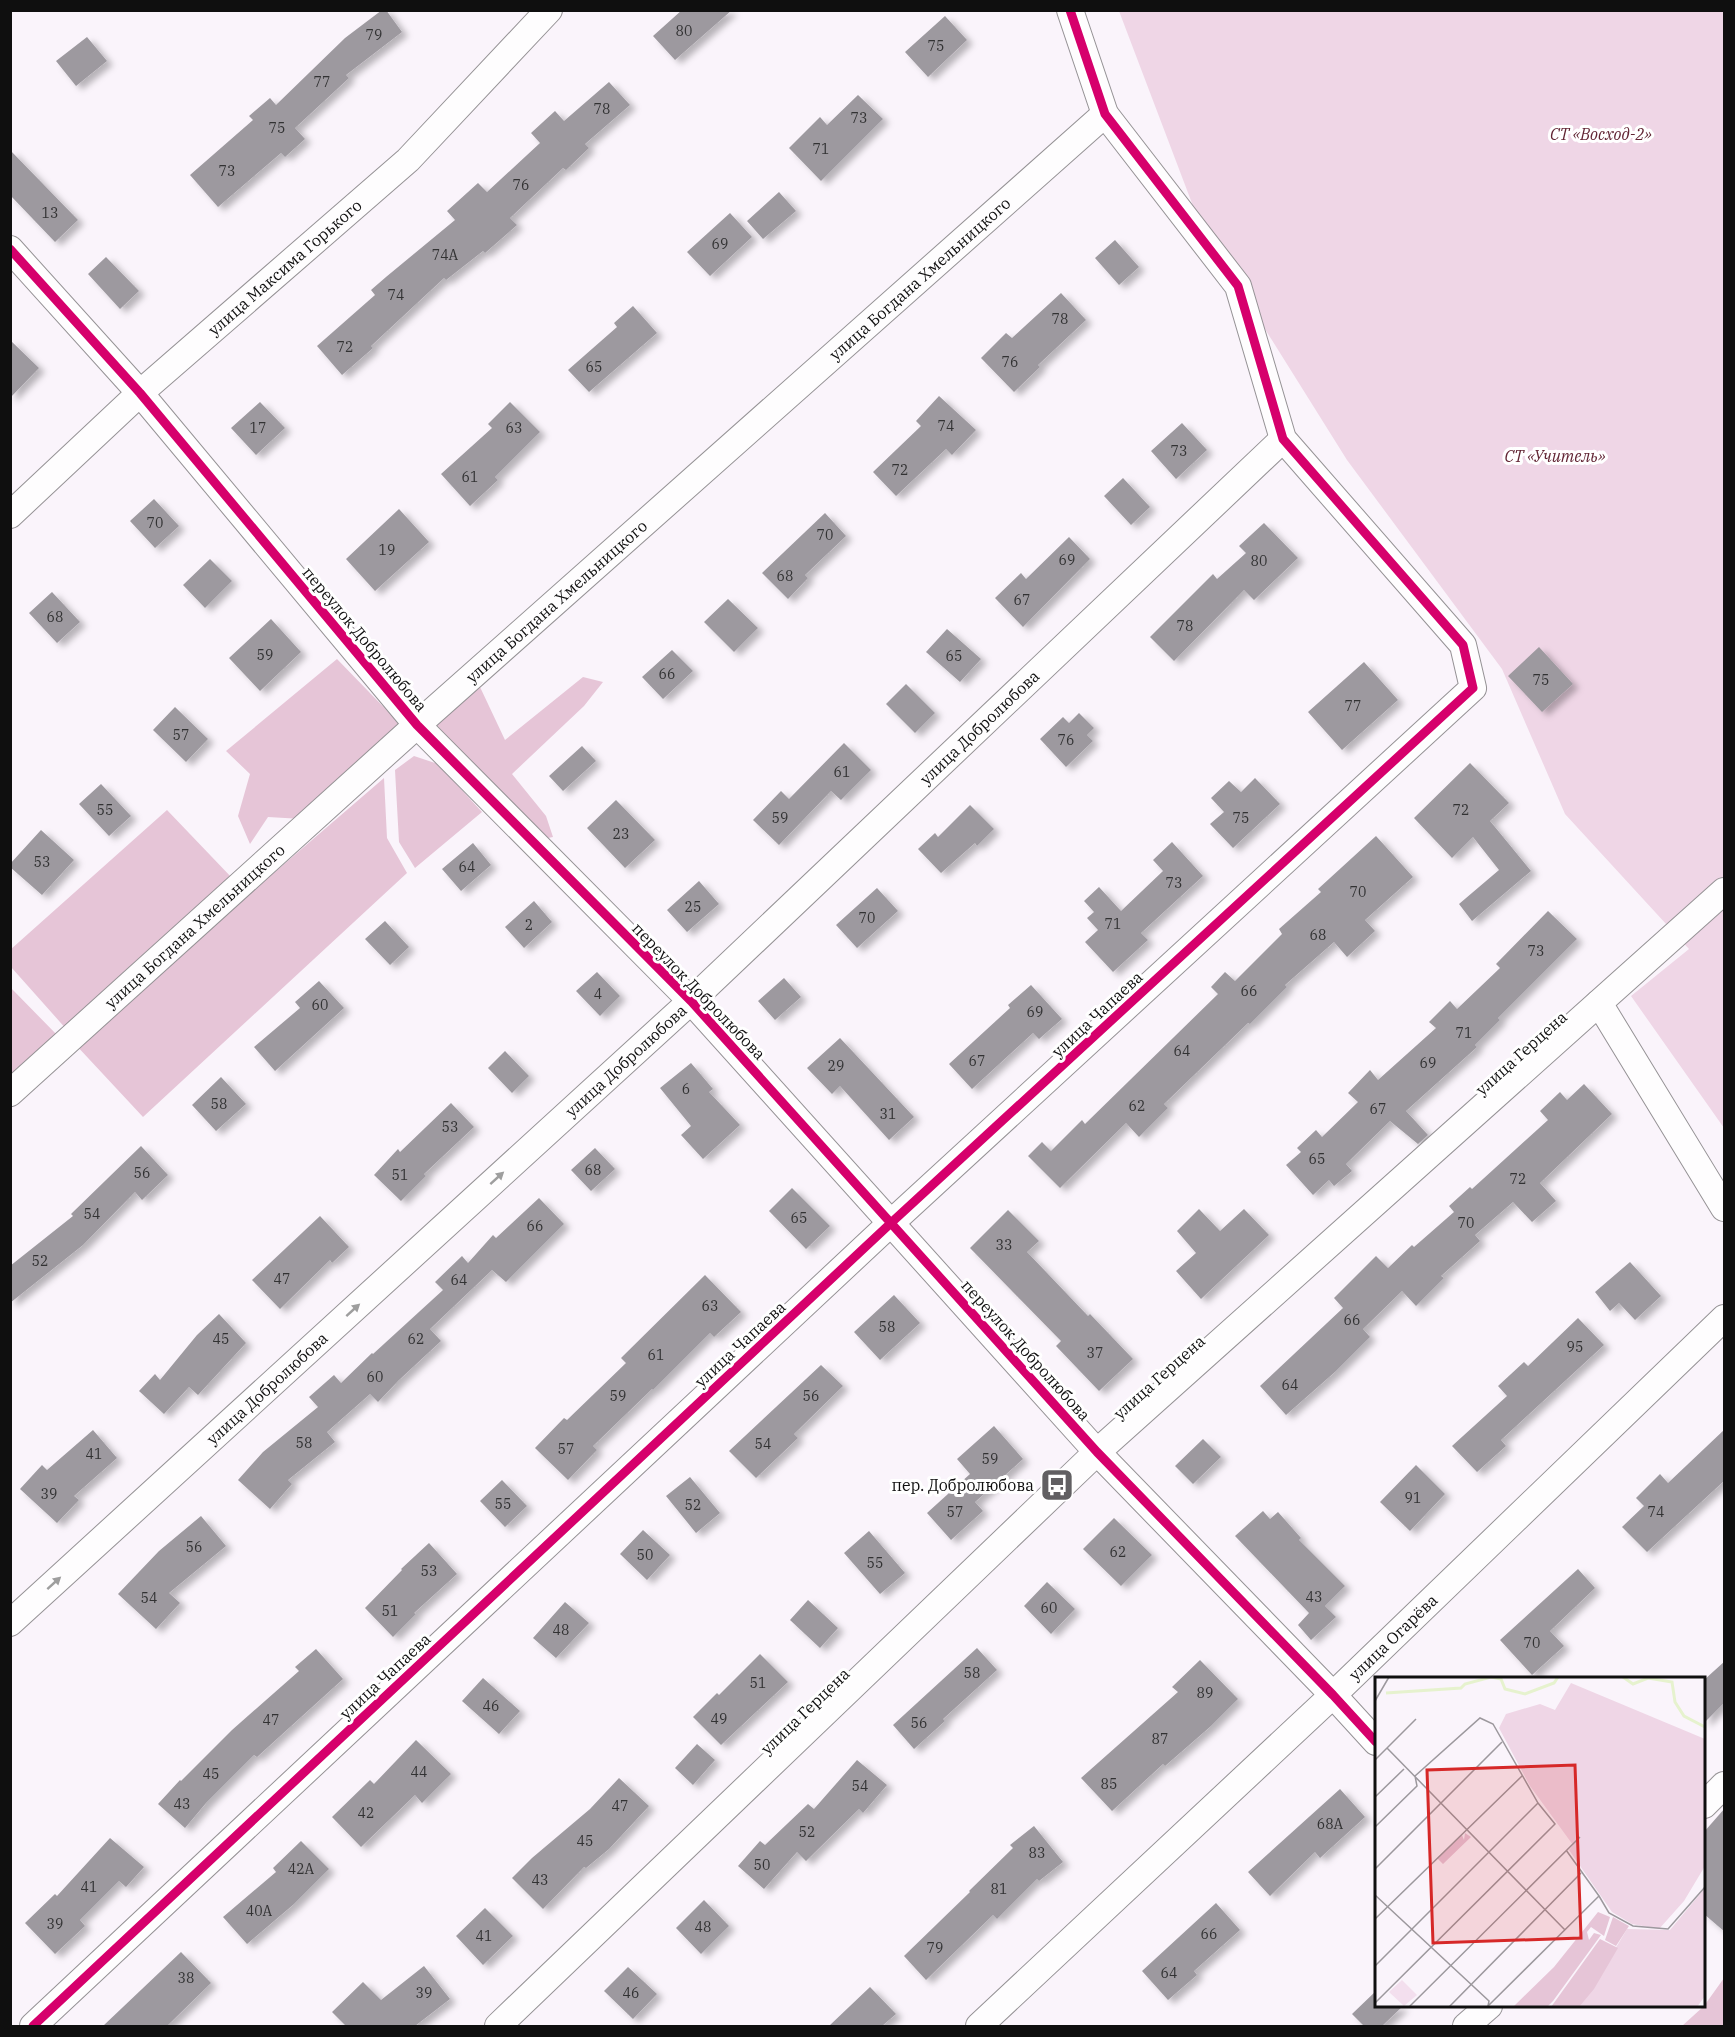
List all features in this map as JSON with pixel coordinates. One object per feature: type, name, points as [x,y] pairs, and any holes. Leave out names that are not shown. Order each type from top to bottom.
[{"type":"street","name":"улица Максима Горького","points":[[10,514],[140,393],[408,160],[549,10]]},
{"type":"street","points":[[1070,10],[1106,114],[1238,286],[1283,439]]},
{"type":"street","name":"улица Богдана Хмельницкого","points":[[10,1093],[417,725],[1106,114]]},
{"type":"street","name":"переулок Добролюбова","points":[[10,249],[140,393],[417,725],[691,1001],[1097,1452],[1375,1740]]},
{"type":"street","name":"улица Чапаева","points":[[33,2026],[892,1222],[1473,688],[1464,645],[1283,439]]},
{"type":"street","name":"улица Добролюбова","points":[[10,1623],[691,1001],[1283,439]]},
{"type":"street","name":"улица Герцена","points":[[498,2026],[1097,1452],[1725,891]]},
{"type":"street","points":[[1599,1003],[1725,1208]]},
{"type":"street","name":"улица Огарёва","points":[[979,2026],[1333,1695],[1725,1318]]},
{"type":"street","points":[[1705,1804],[1725,1785]]},
{"type":"street","points":[[1466,2026],[1488,2007]]},
{"type":"green space","name":"СТ «Учитель»","points":[[1119,11],[1724,11],[1724,1128],[1631,996],[1689,949],[1565,814],[1502,669],[1347,460],[1201,227]]},
{"type":"shaded area","points":[[337,659],[402,726],[302,819],[268,817],[250,844],[238,816],[250,774],[226,751]]},
{"type":"shaded area","points":[[583,677],[603,682],[584,706],[512,774],[546,816],[553,837],[538,840],[428,725],[480,687],[505,740]]},
{"type":"shaded area","points":[[414,756],[438,764],[482,812],[415,868],[399,842],[395,770]]},
{"type":"shaded area","points":[[384,778],[387,838],[407,873],[143,1117],[75,1044]]},
{"type":"shaded area","points":[[167,810],[233,879],[68,1031],[11,967],[10,950]]},
{"type":"shaded area","points":[[11,988],[59,1037],[11,1082]]},
{"type":"shaded area","points":[[1724,1978],[1724,2026],[1682,2026],[1705,2005]]},
{"type":"building","points":[[382,10],[386,10],[402,32],[346,75],[349,78],[295,128],[305,139],[285,157],[281,153],[218,207],[190,175],[253,120],[249,116],[270,98],[276,105],[345,38]]},
{"type":"building","points":[[682,10],[732,10],[675,60],[653,36]]},
{"type":"building","points":[[945,16],[967,40],[928,77],[905,52]]},
{"type":"building","points":[[87,37],[107,61],[76,86],[56,61]]},
{"type":"building","points":[[609,82],[630,105],[585,144],[589,148],[566,170],[563,168],[510,218],[517,225],[485,253],[483,251],[446,280],[444,278],[342,375],[317,346],[375,295],[371,290],[455,220],[447,211],[478,183],[487,192],[540,143],[531,133],[555,111],[564,121]]},
{"type":"building","points":[[858,95],[883,119],[821,181],[789,148],[820,117],[827,125]]},
{"type":"building","points":[[10,150],[78,220],[55,242],[10,195]]},
{"type":"building","points":[[779,192],[796,211],[763,239],[747,221]]},
{"type":"building","points":[[730,213],[752,237],[710,276],[687,252]]},
{"type":"building","points":[[1115,240],[1139,267],[1119,285],[1095,258]]},
{"type":"building","points":[[106,257],[139,291],[120,309],[88,274]]},
{"type":"building","points":[[1061,293],[1086,320],[1038,365],[1040,367],[1014,392],[981,358],[1006,333],[1012,338]]},
{"type":"building","points":[[633,306],[657,333],[589,392],[568,370],[617,327],[614,323]]},
{"type":"building","points":[[10,340],[39,368],[10,398]]},
{"type":"building","points":[[939,396],[976,430],[952,455],[946,449],[896,496],[873,472],[921,426],[916,421]]},
{"type":"building","points":[[260,402],[285,428],[256,455],[231,428]]},
{"type":"building","points":[[510,402],[540,432],[495,477],[498,480],[470,506],[441,474],[492,428],[488,424]]},
{"type":"building","points":[[1182,423],[1207,450],[1176,479],[1151,451]]},
{"type":"building","points":[[1123,478],[1150,507],[1131,525],[1104,496]]},
{"type":"building","points":[[154,499],[179,526],[155,548],[130,521]]},
{"type":"building","points":[[399,509],[429,542],[375,591],[346,559]]},
{"type":"building","points":[[825,513],[846,536],[805,575],[808,578],[788,599],[762,573]]},
{"type":"building","points":[[1264,523],[1298,558],[1254,600],[1244,590],[1174,661],[1150,637],[1213,574],[1217,579],[1246,553],[1239,546]]},
{"type":"building","points":[[1069,537],[1090,559],[1023,627],[995,598],[1021,573],[1026,579]]},
{"type":"building","points":[[210,559],[232,581],[205,608],[183,585]]},
{"type":"building","points":[[52,592],[80,622],[57,643],[29,613]]},
{"type":"building","points":[[728,599],[758,628],[734,652],[704,622]]},
{"type":"building","points":[[271,619],[301,652],[260,691],[229,658]]},
{"type":"building","points":[[947,629],[981,659],[960,682],[926,652]]},
{"type":"building","points":[[1539,647],[1573,684],[1542,712],[1508,676]]},
{"type":"building","points":[[672,650],[693,671],[663,699],[642,677]]},
{"type":"building","points":[[1364,662],[1398,700],[1342,750],[1308,712]]},
{"type":"building","points":[[906,684],[935,713],[915,733],[886,704]]},
{"type":"building","points":[[175,707],[208,739],[186,762],[153,730]]},
{"type":"building","points":[[1079,713],[1094,728],[1087,735],[1093,741],[1066,767],[1040,739],[1063,717],[1069,723]]},
{"type":"building","points":[[844,743],[871,770],[841,800],[831,791],[779,845],[753,820],[781,791],[789,799]]},
{"type":"building","points":[[582,746],[596,761],[563,791],[549,776]]},
{"type":"building","points":[[1470,763],[1509,803],[1490,821],[1531,871],[1472,921],[1459,904],[1499,870],[1473,837],[1452,858],[1414,818]]},
{"type":"building","points":[[1255,778],[1280,804],[1233,848],[1210,824],[1224,812],[1211,798],[1229,781],[1241,792]]},
{"type":"building","points":[[101,784],[131,816],[109,836],[79,804]]},
{"type":"building","points":[[616,800],[655,840],[625,868],[587,828]]},
{"type":"building","points":[[970,805],[994,829],[977,846],[975,843],[941,873],[918,849],[935,833],[938,837]]},
{"type":"building","points":[[41,830],[74,860],[42,895],[10,867],[10,864]]},
{"type":"building","points":[[1376,836],[1413,877],[1365,920],[1375,931],[1347,957],[1334,942],[1285,985],[1287,987],[1250,1024],[1248,1023],[1164,1104],[1168,1108],[1139,1137],[1126,1123],[1060,1188],[1028,1156],[1042,1142],[1051,1151],[1082,1120],[1085,1124],[1218,994],[1211,987],[1225,972],[1235,981],[1282,934],[1279,929],[1321,892],[1318,889]]},
{"type":"building","points":[[1172,842],[1203,876],[1141,933],[1148,940],[1113,972],[1085,942],[1098,930],[1087,918],[1094,912],[1084,901],[1099,887],[1121,911],[1163,871],[1153,860]]},
{"type":"building","points":[[473,843],[491,865],[461,891],[442,869]]},
{"type":"building","points":[[699,881],[719,904],[687,932],[667,910]]},
{"type":"building","points":[[877,888],[898,911],[857,948],[836,925]]},
{"type":"building","points":[[534,901],[552,922],[524,948],[505,927]]},
{"type":"building","points":[[1548,911],[1577,939],[1498,1018],[1500,1020],[1475,1045],[1477,1047],[1406,1111],[1428,1135],[1418,1144],[1390,1121],[1346,1164],[1352,1171],[1334,1186],[1329,1180],[1313,1195],[1286,1165],[1301,1152],[1297,1148],[1316,1130],[1322,1137],[1358,1102],[1348,1093],[1370,1070],[1378,1080],[1436,1028],[1429,1022],[1450,1001],[1457,1009],[1500,968],[1496,964]]},
{"type":"building","points":[[385,921],[409,947],[390,965],[365,939]]},
{"type":"building","points":[[597,972],[620,996],[600,1016],[576,991]]},
{"type":"building","points":[[784,978],[801,997],[775,1020],[758,1001]]},
{"type":"building","points":[[319,981],[344,1008],[275,1071],[254,1047],[300,1008],[295,1002]]},
{"type":"building","points":[[1031,985],[1062,1019],[1039,1039],[1033,1033],[972,1089],[949,1064],[1010,1008],[1008,1005]]},
{"type":"building","points":[[840,1038],[914,1117],[889,1140],[840,1086],[832,1094],[807,1068]]},
{"type":"building","points":[[505,1051],[529,1076],[512,1093],[488,1068]]},
{"type":"building","points":[[691,1063],[713,1089],[709,1092],[740,1125],[703,1159],[681,1135],[691,1126],[660,1088]]},
{"type":"building","points":[[221,1077],[246,1104],[216,1131],[192,1105]]},
{"type":"building","points":[[1584,1084],[1612,1114],[1540,1183],[1556,1201],[1532,1222],[1513,1202],[1475,1235],[1480,1241],[1441,1276],[1444,1278],[1416,1306],[1402,1291],[1363,1329],[1370,1337],[1286,1415],[1260,1386],[1343,1308],[1334,1298],[1376,1256],[1388,1268],[1412,1245],[1414,1247],[1454,1212],[1449,1206],[1470,1187],[1472,1189],[1548,1120],[1540,1111],[1560,1092],[1567,1100]]},
{"type":"building","points":[[451,1103],[474,1127],[424,1174],[426,1176],[401,1201],[374,1175],[398,1149],[400,1152]]},
{"type":"building","points":[[141,1146],[168,1175],[142,1200],[135,1192],[83,1245],[10,1303],[10,1266],[73,1216],[71,1214]]},
{"type":"building","points":[[595,1148],[615,1169],[591,1191],[571,1170]]},
{"type":"building","points":[[792,1188],[830,1226],[806,1249],[769,1211]]},
{"type":"building","points":[[539,1198],[564,1224],[506,1282],[492,1270],[430,1329],[441,1341],[378,1402],[370,1394],[327,1432],[335,1442],[288,1480],[292,1484],[270,1509],[238,1480],[263,1452],[318,1407],[309,1397],[334,1375],[341,1383],[443,1290],[435,1282],[462,1256],[468,1263],[493,1235],[496,1238]]},
{"type":"building","points":[[1199,1209],[1220,1231],[1244,1209],[1269,1235],[1201,1299],[1176,1271],[1196,1253],[1177,1231]]},
{"type":"building","points":[[1008,1210],[1039,1241],[1027,1252],[1133,1359],[1099,1391],[1056,1346],[1061,1341],[970,1248]]},
{"type":"building","points":[[320,1216],[349,1247],[332,1263],[330,1260],[280,1309],[252,1280]]},
{"type":"building","points":[[1630,1262],[1661,1296],[1635,1320],[1619,1303],[1610,1311],[1595,1292]]},
{"type":"building","points":[[705,1275],[741,1312],[714,1337],[710,1333],[593,1446],[597,1450],[568,1480],[535,1448],[564,1418],[567,1420],[626,1363],[621,1358]]},
{"type":"building","points":[[894,1295],[920,1323],[880,1360],[854,1332]]},
{"type":"building","points":[[219,1314],[246,1343],[198,1395],[189,1387],[164,1414],[139,1391],[155,1374],[160,1380],[197,1335]]},
{"type":"building","points":[[1578,1318],[1604,1345],[1501,1440],[1506,1446],[1477,1472],[1452,1446],[1507,1396],[1498,1386],[1524,1362],[1528,1366]]},
{"type":"building","points":[[821,1365],[843,1386],[794,1434],[798,1438],[756,1478],[729,1451]]},
{"type":"building","points":[[994,1426],[1023,1459],[975,1502],[983,1511],[951,1540],[927,1513],[970,1474],[957,1459]]},
{"type":"building","points":[[1725,1429],[1725,1480],[1647,1552],[1622,1527],[1644,1506],[1636,1498],[1660,1474],[1668,1483]]},
{"type":"building","points":[[93,1430],[117,1458],[74,1496],[79,1500],[57,1523],[20,1489],[42,1465],[47,1470]]},
{"type":"building","points":[[1203,1439],[1221,1457],[1193,1484],[1175,1466]]},
{"type":"building","points":[[1416,1465],[1445,1494],[1410,1531],[1380,1502]]},
{"type":"building","points":[[690,1477],[720,1513],[696,1533],[666,1496]]},
{"type":"building","points":[[502,1480],[527,1506],[505,1527],[480,1501]]},
{"type":"building","points":[[1263,1511],[1270,1519],[1278,1512],[1301,1538],[1299,1540],[1345,1586],[1325,1606],[1336,1617],[1311,1640],[1298,1625],[1309,1613],[1235,1536]]},
{"type":"building","points":[[201,1516],[226,1546],[169,1593],[180,1603],[156,1629],[118,1594],[159,1551]]},
{"type":"building","points":[[1114,1518],[1152,1555],[1121,1586],[1083,1549]]},
{"type":"building","points":[[643,1530],[670,1555],[647,1580],[620,1554]]},
{"type":"building","points":[[869,1531],[905,1573],[880,1594],[844,1553]]},
{"type":"building","points":[[429,1543],[457,1574],[414,1613],[416,1614],[393,1637],[365,1608]]},
{"type":"building","points":[[1578,1569],[1595,1588],[1550,1631],[1564,1646],[1532,1675],[1500,1640]]},
{"type":"building","points":[[1047,1582],[1075,1609],[1051,1634],[1024,1606]]},
{"type":"building","points":[[808,1600],[838,1628],[820,1648],[790,1620]]},
{"type":"building","points":[[565,1602],[589,1623],[556,1658],[533,1638]]},
{"type":"building","points":[[977,1648],[997,1670],[914,1749],[893,1725]]},
{"type":"building","points":[[316,1649],[343,1679],[257,1757],[254,1755],[206,1803],[185,1828],[158,1804],[232,1730],[299,1671],[295,1667]]},
{"type":"building","points":[[760,1654],[788,1682],[721,1745],[693,1717]]},
{"type":"building","points":[[1200,1660],[1238,1699],[1211,1726],[1165,1766],[1163,1764],[1112,1811],[1081,1778],[1178,1692],[1172,1687]]},
{"type":"building","points":[[1725,1661],[1725,1702],[1705,1722],[1705,1679]]},
{"type":"building","points":[[483,1678],[520,1711],[499,1734],[462,1701]]},
{"type":"building","points":[[416,1740],[451,1774],[422,1803],[415,1795],[361,1847],[332,1817],[370,1780],[374,1784]]},
{"type":"building","points":[[697,1744],[715,1760],[693,1785],[675,1768]]},
{"type":"building","points":[[857,1760],[887,1785],[863,1813],[859,1809],[806,1861],[797,1852],[764,1889],[738,1866],[760,1841],[765,1845],[808,1804],[814,1809]]},
{"type":"building","points":[[619,1778],[649,1806],[609,1849],[586,1868],[584,1867],[543,1909],[512,1878],[590,1809]]},
{"type":"building","points":[[1340,1789],[1365,1817],[1320,1858],[1315,1852],[1270,1896],[1248,1872]]},
{"type":"building","points":[[1725,1808],[1725,1932],[1705,1915],[1705,1831]]},
{"type":"building","points":[[1034,1826],[1063,1862],[1039,1881],[1037,1879],[997,1919],[993,1915],[926,1980],[904,1956],[1013,1848],[1010,1845]]},
{"type":"building","points":[[110,1838],[144,1867],[126,1887],[119,1881],[80,1920],[85,1926],[55,1954],[25,1923],[55,1894],[57,1896]]},
{"type":"building","points":[[301,1841],[329,1869],[294,1904],[247,1944],[223,1917],[276,1872],[273,1868]]},
{"type":"building","points":[[704,1900],[729,1926],[701,1954],[676,1928]]},
{"type":"building","points":[[1216,1903],[1240,1930],[1194,1971],[1197,1975],[1168,2000],[1142,1971]]},
{"type":"building","points":[[485,1908],[513,1936],[483,1965],[456,1936]]},
{"type":"building","points":[[181,1952],[211,1983],[167,2026],[103,2026]]},
{"type":"building","points":[[424,1966],[450,1999],[415,2026],[346,2026],[332,2012],[363,1982],[381,2000]]},
{"type":"building","points":[[628,1967],[657,1994],[633,2019],[604,1991]]},
{"type":"building","points":[[870,1987],[896,2014],[882,2026],[829,2026]]},
{"type":"building","points":[[1375,1992],[1375,2007],[1402,2007],[1382,2026],[1364,2026],[1352,2014]]},
{"type":"cycle path","points":[[33,2026],[892,1222],[1473,688],[1463,645],[1283,439],[1238,286],[1105,114],[1070,10]]},
{"type":"cycle path","points":[[10,249],[140,393],[417,725],[691,1001],[1097,1452],[1375,1741]]},
{"type":"place","name":"пер. Добролюбова","points":[[1057,1485]]},
{"type":"park label","name":"СТ «Восход-2»","points":[[1601,134]]}]
